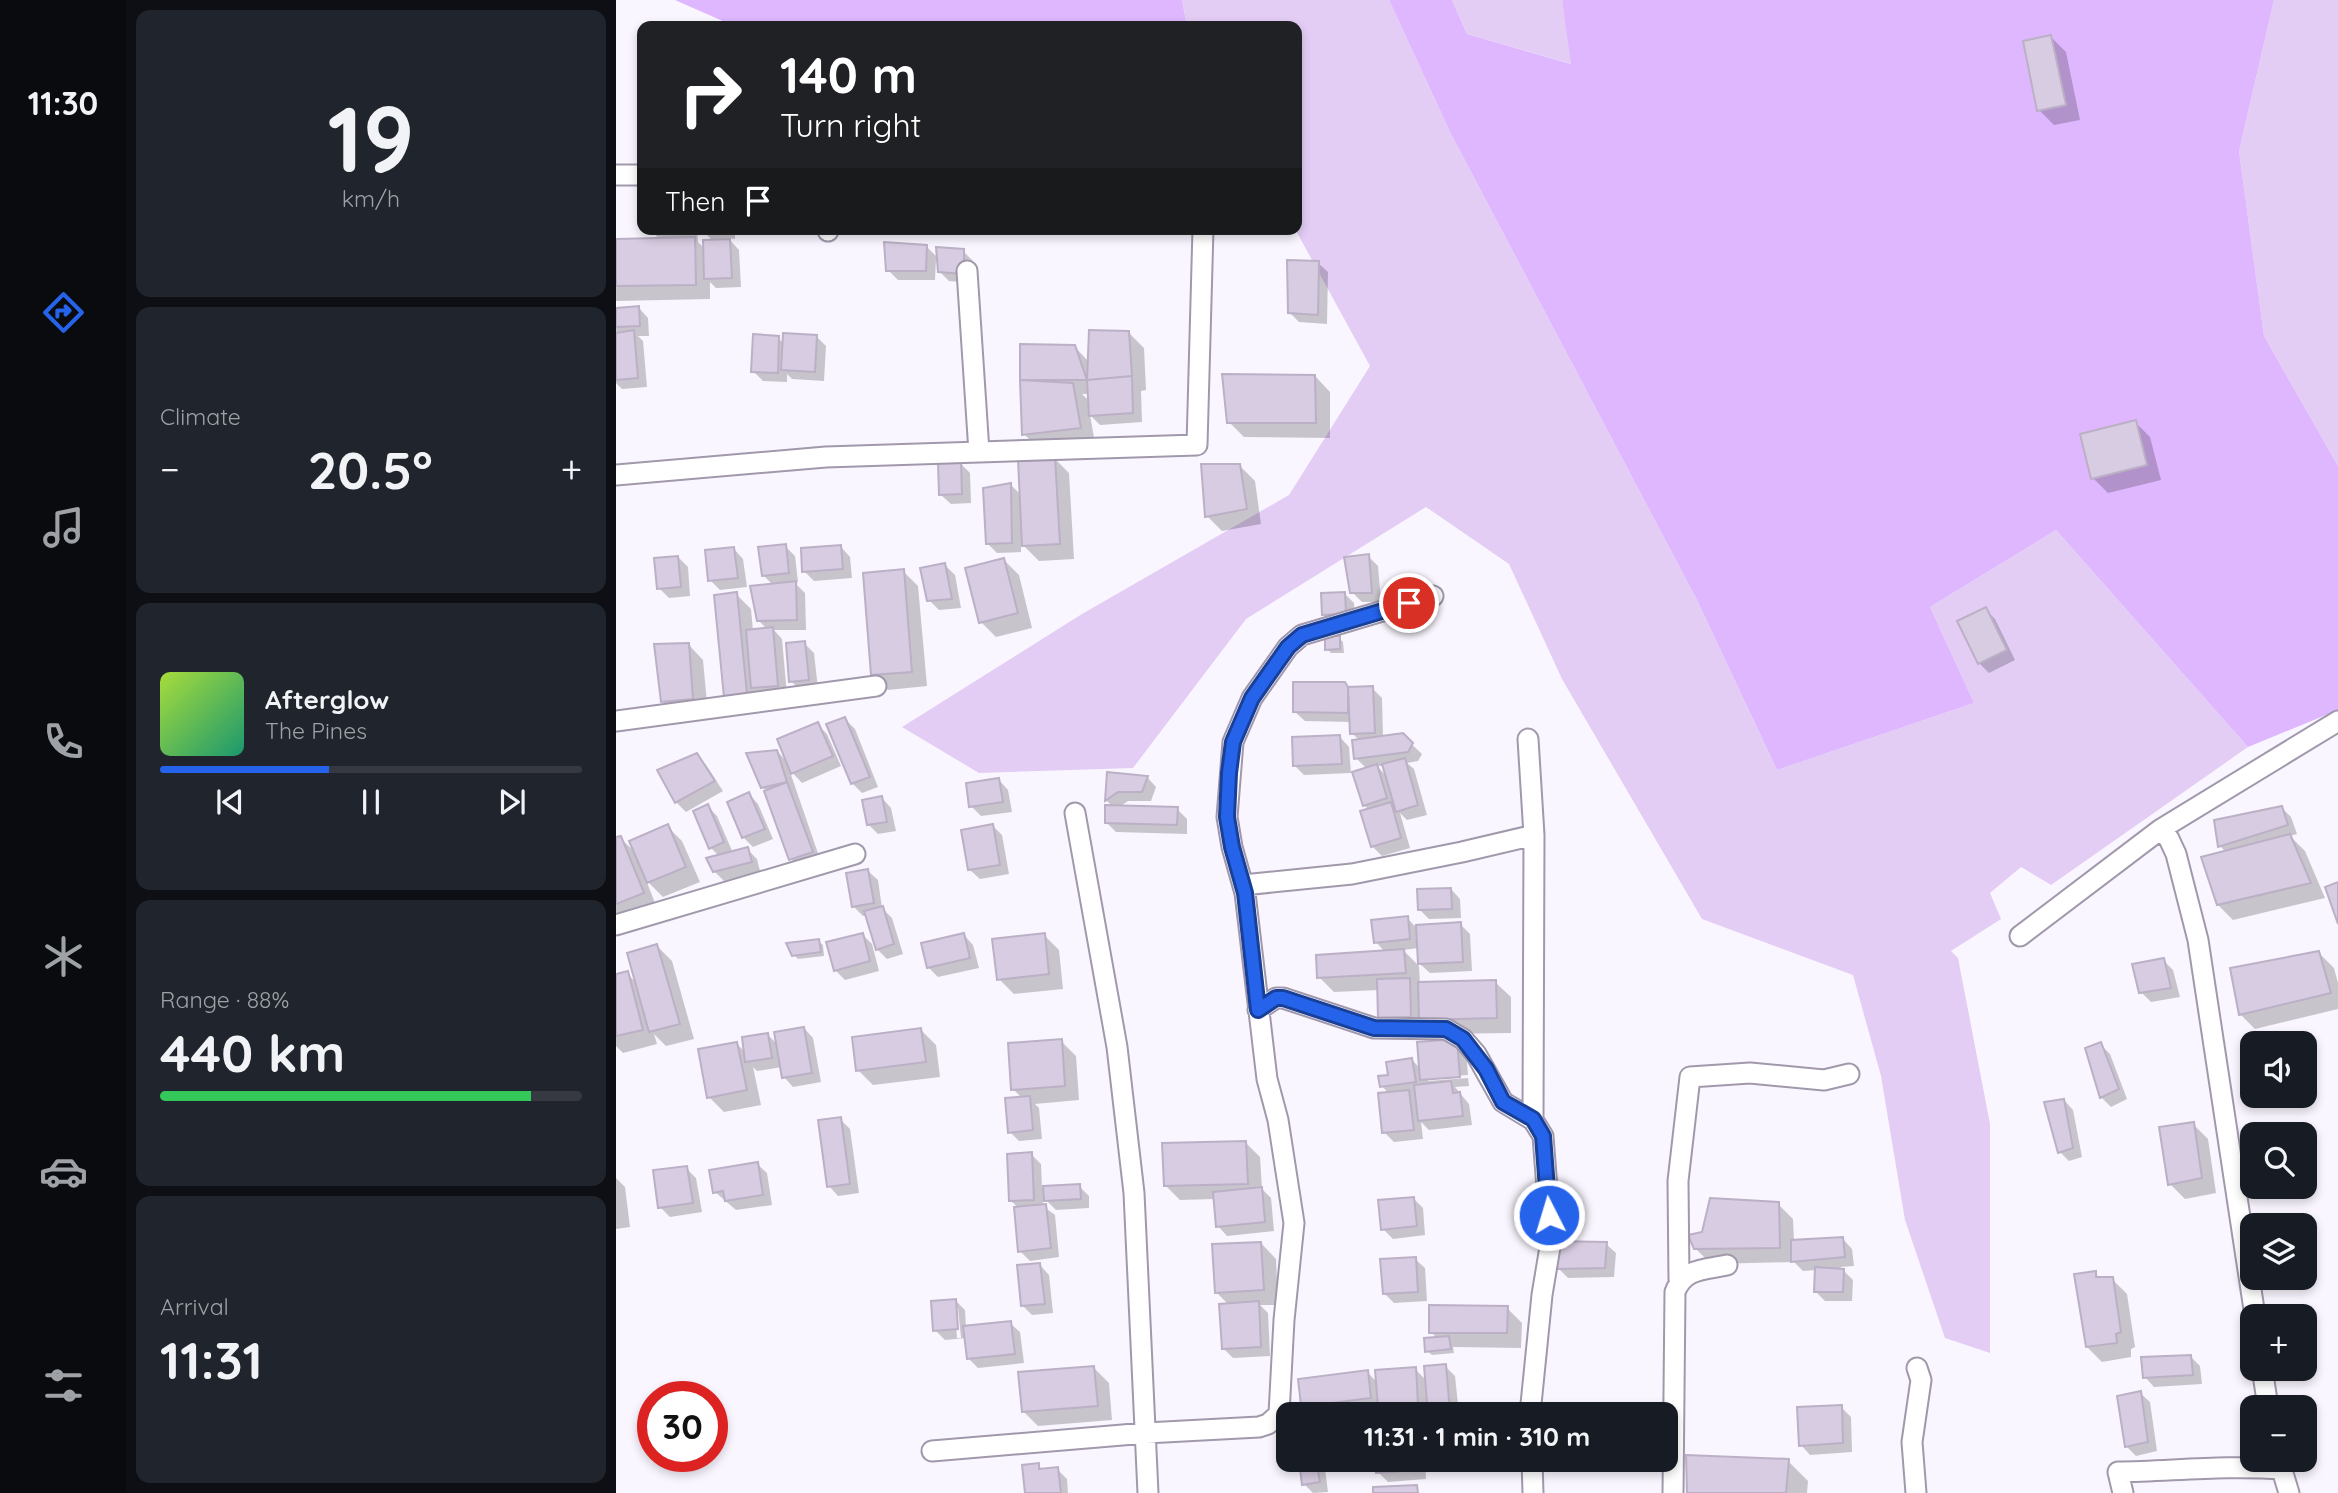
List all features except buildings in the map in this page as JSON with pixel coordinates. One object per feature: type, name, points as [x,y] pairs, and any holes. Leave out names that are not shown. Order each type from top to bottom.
[{"type":"street","points":[[616,175],[637,175]]},
{"type":"street","points":[[616,475],[825,457],[1197,445],[1203,235]]},
{"type":"street","points":[[967,271],[979,452]]},
{"type":"street","points":[[932,1451],[1259,1426],[1279,1414],[1284,1320],[1294,1223],[1278,1120],[1269,1087],[1242,885],[1227,817],[1233,742],[1252,698],[1288,647],[1302,635],[1433,596]]},
{"type":"street","points":[[616,721],[876,687]]},
{"type":"street","points":[[2020,936],[2161,829],[2338,720]]},
{"type":"street","points":[[1528,739],[1534,835],[1533,1119]]},
{"type":"street","points":[[1075,813],[1117,1047],[1134,1193],[1148,1493]]},
{"type":"street","points":[[2161,829],[2176,854],[2198,940],[2253,1304]]},
{"type":"street","points":[[1242,885],[1352,874],[1534,835]]},
{"type":"street","points":[[616,925],[855,853]]},
{"type":"street","points":[[1258,1010],[1276,998],[1283,998],[1374,1028],[1446,1029],[1463,1039],[1476,1054],[1503,1102],[1533,1119],[1543,1136],[1551,1241],[1542,1295],[1531,1402]]},
{"type":"street","points":[[1673,1493],[1673,1311],[1679,1280],[1678,1181],[1690,1077],[1750,1073],[1824,1080],[1849,1074]]},
{"type":"street","points":[[1679,1280],[1691,1273],[1727,1265]]},
{"type":"street","points":[[1916,1493],[1912,1442],[1921,1380],[1917,1368]]},
{"type":"street","points":[[2123,1493],[2118,1472],[2240,1466]]},
{"type":"street","points":[[1532,1472],[1533,1493]]},
{"type":"street","points":[[2282,1472],[2289,1493]]},
{"type":"shaded area","points":[[675,0],[1182,0],[1186,21],[723,21]]},
{"type":"shaded area","points":[[1182,0],[1389,0],[1451,134],[1697,600],[1777,770],[1974,703],[1930,607],[2056,530],[2248,747],[2051,885],[2021,867],[1990,893],[2001,919],[1951,951],[1958,958],[1990,1124],[1990,1353],[1945,1338],[1905,1220],[1881,1076],[1853,975],[1702,919],[1562,679],[1509,564],[1426,507],[1246,619],[1133,768],[979,773],[902,727],[1082,614],[1289,495],[1370,366],[1298,235],[1302,235],[1302,21],[1186,21]]},
{"type":"shaded area","points":[[1389,0],[1452,0],[1467,34],[1571,64],[1562,0],[2274,0],[2239,151],[2264,336],[2338,466],[2338,710],[2248,747],[2056,530],[1930,607],[1974,703],[1777,770],[1697,600],[1451,134]]},
{"type":"shaded area","points":[[1452,0],[1562,0],[1572,64],[1467,34]]},
{"type":"shaded area","points":[[2274,0],[2338,0],[2338,466],[2264,336],[2239,151]]},
{"type":"route","points":[[1409,603],[1302,635],[1288,647],[1252,698],[1233,742],[1227,817],[1245,893],[1258,1010],[1271,1000],[1283,998],[1374,1028],[1446,1029],[1463,1039],[1486,1069],[1503,1102],[1533,1119],[1543,1136],[1549,1215]]}]
